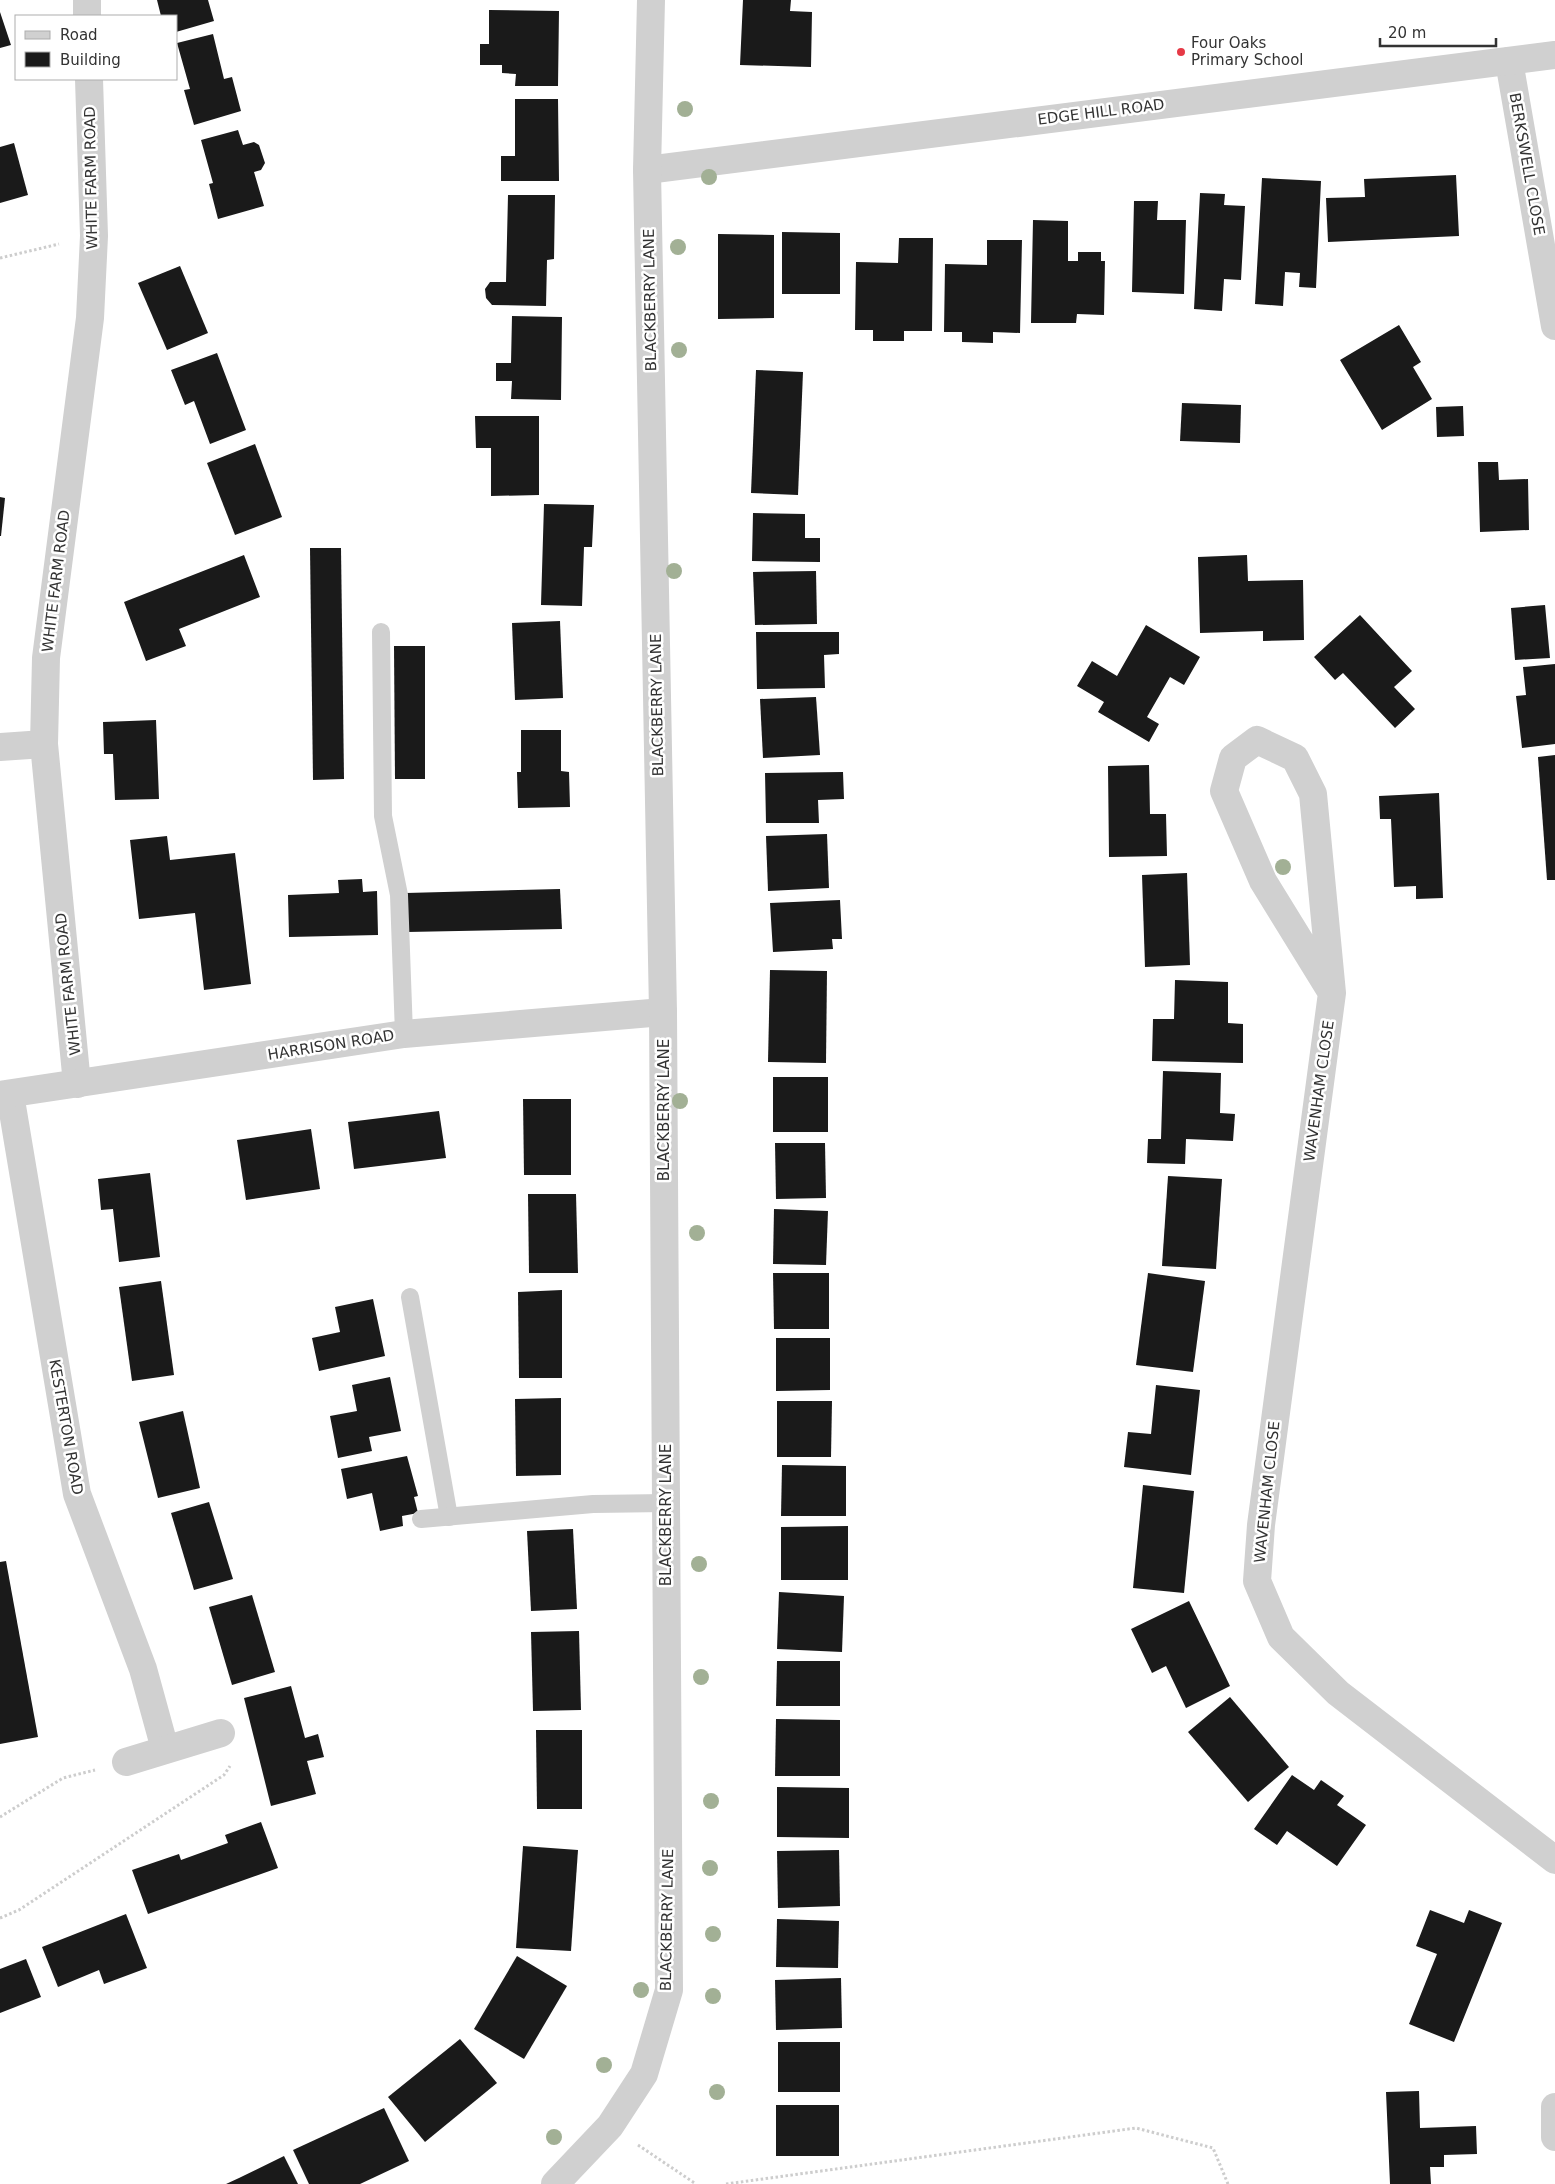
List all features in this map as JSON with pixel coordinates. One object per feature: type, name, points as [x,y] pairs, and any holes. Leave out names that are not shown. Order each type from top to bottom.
[{"type":"street","points":[[87,0],[87,15]]},
{"type":"street","name":"BLACKBERRY LANE","points":[[555,2184],[610,2126],[644,2074],[669,1990],[663,1012],[647,170],[651,0]]},
{"type":"street","name":"EDGE HILL ROAD","points":[[647,170],[1555,55]]},
{"type":"street","name":"BERKSWELL CLOSE","points":[[1508,61],[1555,326]]},
{"type":"street","name":"WHITE FARM ROAD","points":[[77,1084],[44,744],[46,658],[90,318],[94,236],[89,80]]},
{"type":"street","name":"WAVENHAM CLOSE","points":[[1332,993],[1263,881],[1224,791],[1233,758],[1257,740],[1295,758],[1313,794],[1332,993],[1260,1525],[1257,1581],[1281,1637],[1338,1693],[1555,1860]]},
{"type":"street","points":[[0,747],[44,744]]},
{"type":"street","name":"HARRISON ROAD","points":[[5,1094],[404,1034],[663,1012]]},
{"type":"street","name":"KESTERTON ROAD","points":[[5,1094],[77,1494],[143,1669],[165,1749]]},
{"type":"street","points":[[126,1762],[221,1733]]},
{"type":"street","points":[[1555,2107],[1555,2137]]},
{"type":"lane","points":[[381,632],[384,816],[399,895],[404,1034]]},
{"type":"lane","points":[[410,1297],[449,1516]]},
{"type":"lane","points":[[421,1519],[593,1504],[666,1502]]},
{"type":"path","points":[[0,258],[94,236]]},
{"type":"path","points":[[0,1918],[19,1910],[224,1775],[229,1768],[234,1750],[221,1733]]},
{"type":"path","points":[[0,1817],[63,1778],[126,1762]]},
{"type":"path","points":[[610,2126],[696,2184]]},
{"type":"path","points":[[726,2184],[1136,2128],[1213,2148],[1228,2184]]},
{"type":"building","points":[[157,0],[208,0],[214,21],[178,31],[178,15],[161,15]]},
{"type":"building","points":[[743,0],[791,0],[790,11],[812,12],[811,67],[740,65]]},
{"type":"building","points":[[489,10],[559,11],[558,86],[515,86],[516,74],[502,73],[502,65],[480,65],[480,44],[489,44]]},
{"type":"building","points":[[0,12],[11,45],[0,48]]},
{"type":"building","points":[[213,34],[224,79],[232,77],[241,111],[194,125],[184,90],[190,89],[178,43]]},
{"type":"building","points":[[515,99],[558,99],[559,181],[501,181],[501,156],[515,156]]},
{"type":"building","points":[[238,130],[243,145],[254,142],[259,145],[265,163],[261,170],[254,172],[264,206],[218,219],[209,184],[213,183],[201,140]]},
{"type":"building","points":[[14,143],[28,195],[0,203],[0,147]]},
{"type":"building","points":[[1456,175],[1459,236],[1328,242],[1326,198],[1365,197],[1364,179]]},
{"type":"building","points":[[1262,178],[1321,181],[1316,288],[1299,287],[1300,273],[1285,272],[1283,306],[1255,304]]},
{"type":"building","points":[[1200,193],[1225,194],[1224,205],[1245,206],[1241,280],[1224,279],[1222,311],[1194,309]]},
{"type":"building","points":[[508,195],[555,195],[554,259],[547,260],[546,306],[492,305],[486,298],[485,289],[490,282],[506,282]]},
{"type":"building","points":[[1134,201],[1158,201],[1157,220],[1186,220],[1184,294],[1132,292]]},
{"type":"building","points":[[1033,220],[1068,221],[1068,261],[1078,261],[1078,252],[1101,252],[1101,261],[1105,261],[1104,315],[1077,314],[1076,323],[1031,323]]},
{"type":"building","points":[[782,232],[840,233],[840,294],[782,294]]},
{"type":"building","points":[[718,234],[774,235],[774,318],[718,319]]},
{"type":"building","points":[[899,238],[933,238],[932,331],[904,331],[904,341],[873,341],[873,330],[855,330],[856,262],[898,263]]},
{"type":"building","points":[[987,240],[1022,240],[1020,333],[993,332],[993,343],[962,342],[962,332],[944,332],[945,264],[987,265]]},
{"type":"building","points":[[180,266],[208,333],[167,350],[138,283]]},
{"type":"building","points":[[512,316],[562,317],[561,400],[511,399],[512,381],[496,381],[496,363],[511,363]]},
{"type":"building","points":[[1399,325],[1421,362],[1413,367],[1432,399],[1382,430],[1340,360]]},
{"type":"building","points":[[217,353],[246,430],[210,444],[194,401],[185,405],[171,370]]},
{"type":"building","points":[[756,370],[803,372],[798,495],[751,493]]},
{"type":"building","points":[[1182,403],[1241,405],[1240,443],[1180,441]]},
{"type":"building","points":[[1463,406],[1464,436],[1437,437],[1436,407]]},
{"type":"building","points":[[475,416],[539,416],[539,495],[491,496],[491,448],[476,448]]},
{"type":"building","points":[[255,444],[282,517],[235,535],[207,463]]},
{"type":"building","points":[[1478,462],[1498,462],[1499,480],[1528,479],[1529,530],[1480,532]]},
{"type":"building","points":[[0,497],[5,498],[1,536],[0,536]]},
{"type":"building","points":[[544,504],[594,505],[592,547],[584,547],[582,606],[541,605]]},
{"type":"building","points":[[753,513],[805,514],[805,538],[820,538],[820,562],[752,561]]},
{"type":"building","points":[[310,548],[341,548],[344,779],[313,780]]},
{"type":"building","points":[[244,555],[260,597],[179,629],[186,646],[146,661],[124,602]]},
{"type":"building","points":[[1247,555],[1248,581],[1303,580],[1304,640],[1263,641],[1263,631],[1200,633],[1198,557]]},
{"type":"building","points":[[816,571],[817,624],[755,625],[753,572]]},
{"type":"building","points":[[1545,605],[1550,658],[1515,660],[1511,608]]},
{"type":"building","points":[[1360,615],[1412,671],[1394,687],[1415,709],[1395,728],[1343,673],[1335,680],[1314,657]]},
{"type":"building","points":[[560,621],[563,698],[515,700],[512,623]]},
{"type":"building","points":[[1146,625],[1200,657],[1184,685],[1170,677],[1147,717],[1159,724],[1149,742],[1098,712],[1104,702],[1077,686],[1092,661],[1117,676]]},
{"type":"building","points":[[756,632],[839,632],[839,654],[824,655],[825,688],[757,689]]},
{"type":"building","points":[[394,646],[425,646],[425,779],[395,779]]},
{"type":"building","points":[[1555,664],[1555,744],[1522,748],[1516,696],[1526,695],[1523,667]]},
{"type":"building","points":[[816,697],[820,755],[763,758],[760,699]]},
{"type":"building","points":[[156,720],[159,799],[115,800],[113,754],[104,754],[103,722]]},
{"type":"building","points":[[521,730],[561,730],[561,771],[569,772],[570,807],[518,808],[517,772],[521,772]]},
{"type":"building","points":[[1555,755],[1555,880],[1547,880],[1538,757]]},
{"type":"building","points":[[1149,765],[1150,814],[1166,814],[1167,856],[1109,857],[1108,766]]},
{"type":"building","points":[[843,772],[844,799],[818,800],[819,823],[766,823],[765,773]]},
{"type":"building","points":[[1439,793],[1443,898],[1416,899],[1416,886],[1394,887],[1391,819],[1380,819],[1379,796]]},
{"type":"building","points":[[827,834],[829,888],[768,891],[766,836]]},
{"type":"building","points":[[167,836],[170,860],[235,853],[251,984],[204,990],[195,913],[139,919],[130,840]]},
{"type":"building","points":[[1187,873],[1190,965],[1145,967],[1142,875]]},
{"type":"building","points":[[362,879],[363,892],[377,891],[378,935],[289,937],[288,895],[339,893],[338,880]]},
{"type":"building","points":[[560,889],[562,929],[407,932],[406,893]]},
{"type":"building","points":[[840,900],[842,939],[832,939],[833,949],[773,952],[770,903]]},
{"type":"building","points":[[770,970],[827,971],[826,1063],[768,1062]]},
{"type":"building","points":[[1175,980],[1228,982],[1228,1023],[1243,1024],[1243,1063],[1152,1061],[1153,1019],[1174,1019]]},
{"type":"building","points":[[1163,1071],[1221,1073],[1220,1113],[1235,1114],[1233,1141],[1186,1139],[1185,1164],[1147,1163],[1148,1139],[1161,1139]]},
{"type":"building","points":[[773,1077],[828,1077],[828,1132],[773,1132]]},
{"type":"building","points":[[523,1099],[571,1099],[571,1175],[524,1175]]},
{"type":"building","points":[[439,1111],[446,1158],[354,1169],[348,1122]]},
{"type":"building","points":[[311,1129],[320,1189],[246,1200],[237,1140]]},
{"type":"building","points":[[775,1143],[825,1143],[826,1198],[776,1199]]},
{"type":"building","points":[[150,1173],[160,1257],[119,1262],[113,1209],[101,1210],[98,1179]]},
{"type":"building","points":[[1168,1176],[1222,1179],[1216,1269],[1162,1266]]},
{"type":"building","points":[[528,1194],[576,1194],[578,1273],[529,1273]]},
{"type":"building","points":[[774,1209],[828,1211],[826,1265],[773,1264]]},
{"type":"building","points":[[773,1273],[829,1273],[829,1329],[774,1329]]},
{"type":"building","points":[[1148,1273],[1205,1281],[1193,1372],[1136,1365]]},
{"type":"building","points":[[161,1281],[174,1375],[132,1381],[119,1287]]},
{"type":"building","points":[[562,1290],[562,1378],[519,1378],[518,1292]]},
{"type":"building","points":[[373,1299],[385,1356],[319,1371],[312,1338],[340,1332],[335,1307]]},
{"type":"building","points":[[776,1338],[830,1338],[830,1390],[776,1391]]},
{"type":"building","points":[[390,1377],[401,1431],[369,1437],[372,1451],[338,1458],[330,1416],[357,1411],[352,1385]]},
{"type":"building","points":[[1156,1385],[1200,1390],[1191,1475],[1124,1467],[1128,1432],[1151,1434]]},
{"type":"building","points":[[561,1398],[561,1475],[516,1476],[515,1399]]},
{"type":"building","points":[[777,1401],[832,1401],[831,1457],[777,1457]]},
{"type":"building","points":[[183,1411],[200,1488],[158,1498],[139,1422]]},
{"type":"building","points":[[407,1456],[418,1496],[414,1497],[418,1513],[402,1516],[403,1526],[380,1531],[372,1493],[347,1499],[341,1469]]},
{"type":"building","points":[[782,1465],[846,1466],[846,1516],[781,1516]]},
{"type":"building","points":[[1143,1485],[1194,1491],[1184,1593],[1133,1588]]},
{"type":"building","points":[[209,1502],[233,1579],[194,1590],[171,1513]]},
{"type":"building","points":[[848,1526],[848,1580],[781,1580],[781,1527]]},
{"type":"building","points":[[573,1529],[577,1609],[531,1611],[527,1531]]},
{"type":"building","points":[[6,1561],[38,1737],[0,1744],[0,1562]]},
{"type":"building","points":[[779,1592],[844,1596],[842,1652],[777,1649]]},
{"type":"building","points":[[252,1595],[275,1672],[232,1685],[209,1607]]},
{"type":"building","points":[[1189,1601],[1230,1686],[1186,1708],[1166,1666],[1152,1673],[1131,1629]]},
{"type":"building","points":[[579,1631],[581,1710],[533,1711],[531,1632]]},
{"type":"building","points":[[777,1661],[840,1661],[840,1706],[776,1706]]},
{"type":"building","points":[[291,1686],[305,1738],[318,1734],[324,1757],[307,1761],[316,1794],[271,1806],[244,1698]]},
{"type":"building","points":[[1230,1697],[1289,1767],[1248,1802],[1188,1732]]},
{"type":"building","points":[[776,1719],[840,1720],[840,1776],[775,1776]]},
{"type":"building","points":[[536,1730],[582,1730],[582,1809],[537,1809]]},
{"type":"building","points":[[1292,1775],[1314,1790],[1321,1780],[1344,1796],[1337,1805],[1366,1825],[1337,1866],[1287,1831],[1277,1845],[1254,1829]]},
{"type":"building","points":[[777,1787],[849,1788],[849,1838],[777,1837]]},
{"type":"building","points":[[261,1822],[278,1868],[148,1914],[132,1870],[179,1854],[181,1860],[228,1843],[225,1835]]},
{"type":"building","points":[[523,1846],[578,1850],[571,1951],[516,1948]]},
{"type":"building","points":[[839,1850],[840,1906],[778,1908],[777,1851]]},
{"type":"building","points":[[1430,1910],[1464,1923],[1469,1910],[1502,1923],[1454,2042],[1409,2024],[1437,1954],[1416,1946]]},
{"type":"building","points":[[126,1914],[147,1968],[104,1984],[99,1970],[58,1987],[42,1947]]},
{"type":"building","points":[[777,1919],[839,1921],[838,1968],[776,1967]]},
{"type":"building","points":[[517,1956],[567,1986],[524,2059],[474,2029]]},
{"type":"building","points":[[26,1959],[41,1997],[0,2013],[0,1969]]},
{"type":"building","points":[[841,1978],[842,2028],[776,2030],[775,1980]]},
{"type":"building","points":[[460,2039],[497,2083],[425,2142],[388,2097]]},
{"type":"building","points":[[778,2042],[840,2042],[840,2092],[778,2092]]},
{"type":"building","points":[[1419,2091],[1420,2128],[1476,2126],[1477,2154],[1444,2155],[1444,2167],[1430,2167],[1431,2184],[1390,2184],[1386,2092]]},
{"type":"building","points":[[776,2105],[839,2105],[839,2156],[776,2156]]},
{"type":"building","points":[[384,2108],[409,2161],[360,2184],[309,2184],[293,2150]]},
{"type":"building","points":[[284,2156],[298,2184],[226,2184],[239,2178]]},
{"type":"place","name":"Four Oaks Primary School","points":[[1181,52]]}]
